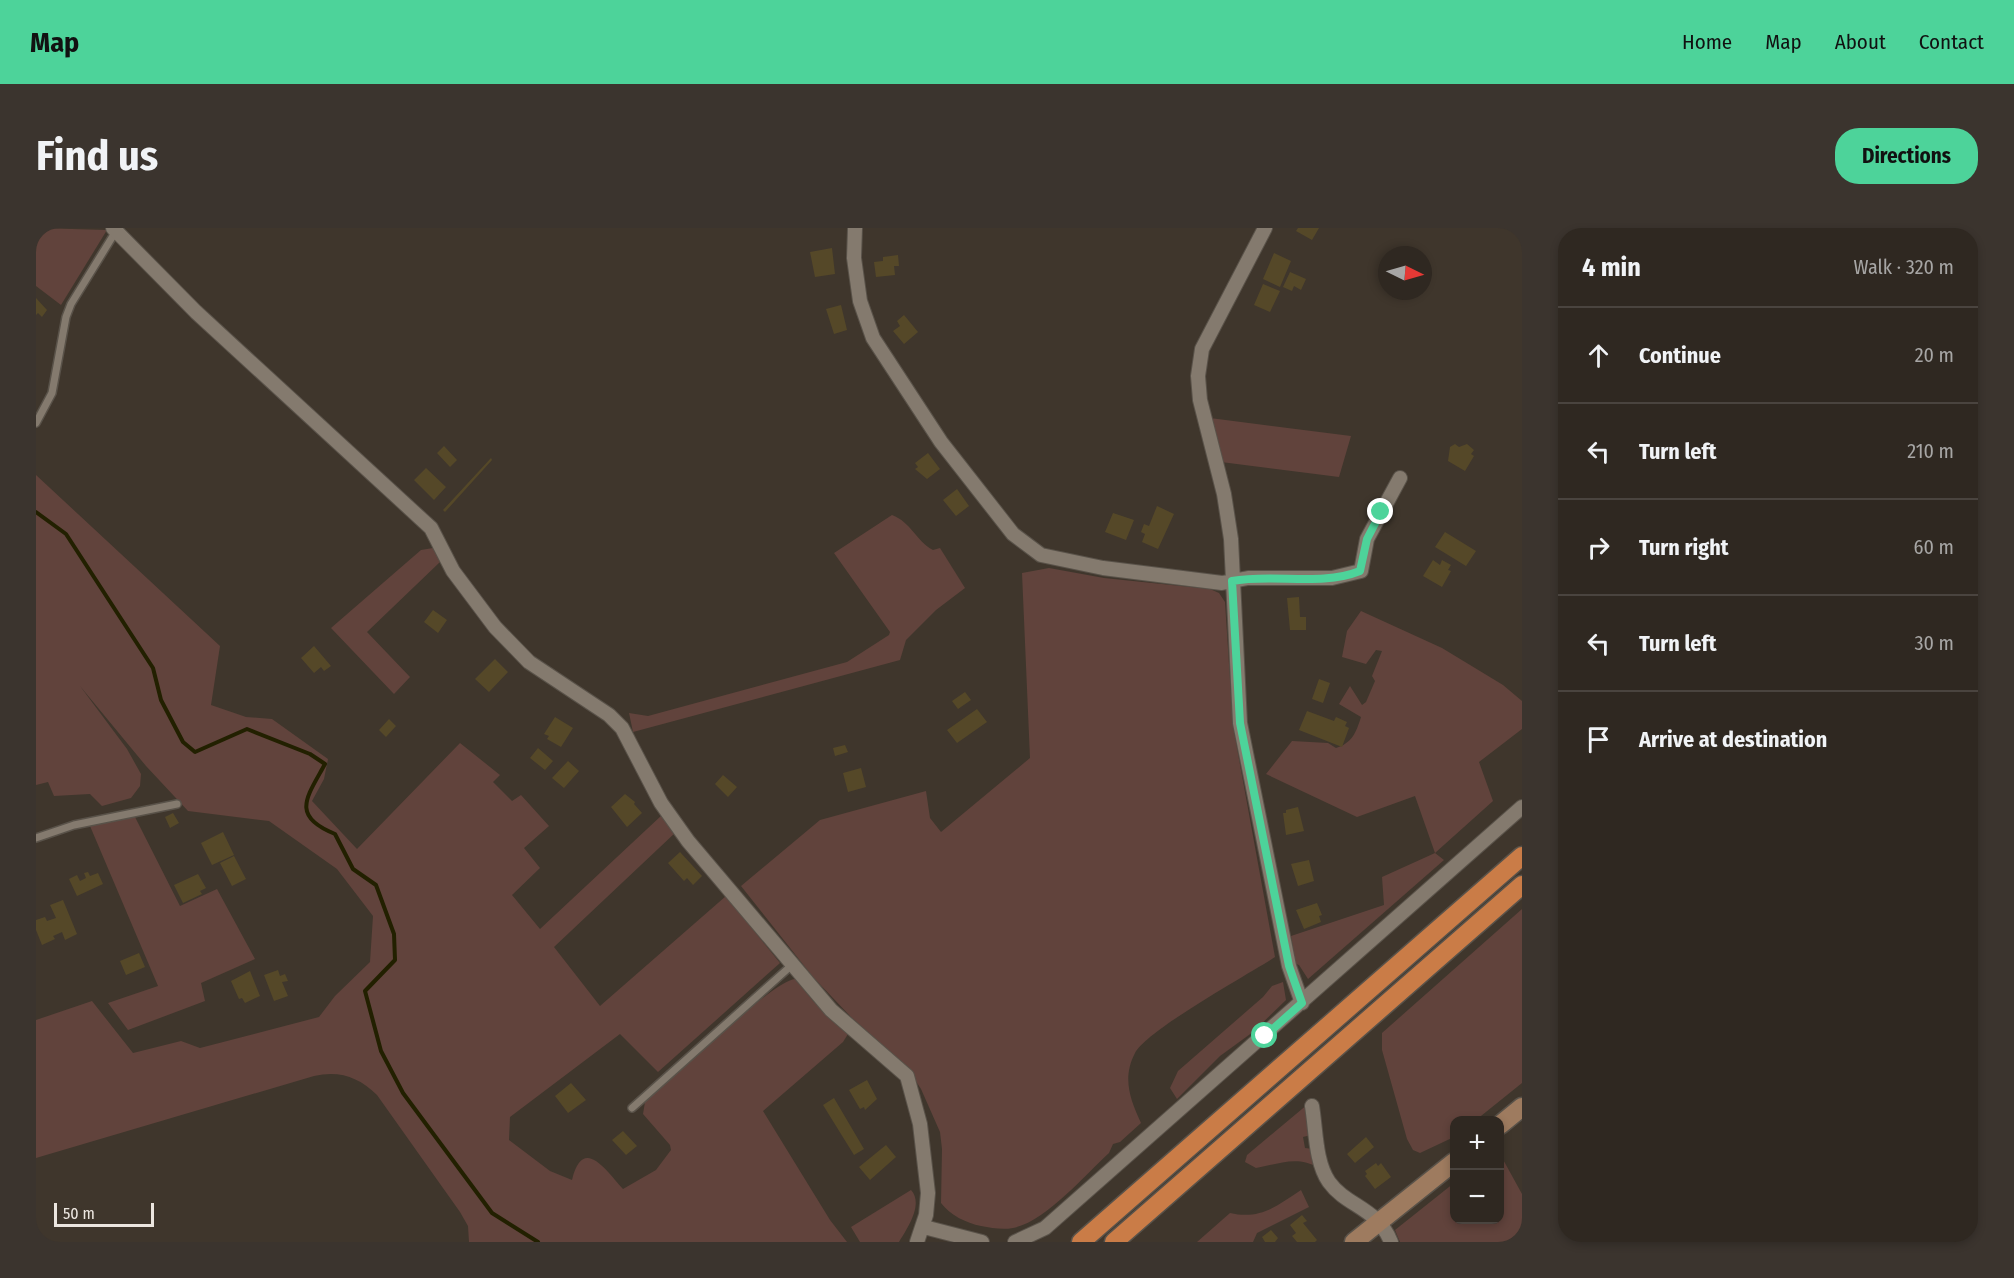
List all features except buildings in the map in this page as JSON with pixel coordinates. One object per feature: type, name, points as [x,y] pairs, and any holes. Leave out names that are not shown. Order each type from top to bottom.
[{"type":"highway","points":[[1081,1242],[1522,856]]},
{"type":"highway","points":[[1114,1242],[1522,885]]},
{"type":"main road","points":[[1504,1122],[1522,1107]]},
{"type":"main road","points":[[1353,1242],[1450,1166]]},
{"type":"street","points":[[855,228],[854,258],[860,301],[873,338],[941,442],[1013,534],[1041,555],[1103,568],[1222,583],[1261,577],[1332,578],[1360,571],[1367,539],[1400,478]]},
{"type":"street","points":[[1265,228],[1202,349],[1198,376],[1200,400],[1224,494],[1231,539],[1240,723],[1289,966],[1302,1003]]},
{"type":"street","points":[[115,229],[196,312],[431,528],[453,571],[495,627],[529,662],[609,715],[622,728],[661,803],[688,841],[831,1010],[907,1076],[920,1124],[928,1193],[924,1227],[917,1242]]},
{"type":"street","points":[[1015,1242],[1045,1228],[1522,807]]},
{"type":"street","points":[[1312,1106],[1319,1153],[1329,1182],[1379,1221],[1391,1242]]},
{"type":"street","points":[[924,1227],[982,1242]]},
{"type":"lane","points":[[36,423],[52,393],[66,317],[71,304],[115,229]]},
{"type":"lane","points":[[36,838],[74,825],[177,804]]},
{"type":"lane","points":[[632,1108],[792,965]]},
{"type":"shaded area","points":[[36,228],[107,230],[61,305],[36,286]]},
{"type":"shaded area","points":[[1210,418],[1351,436],[1339,477],[1221,462]]},
{"type":"shaded area","points":[[36,475],[220,646],[211,705],[246,717],[272,719],[328,759],[324,779],[312,801],[357,849],[460,743],[500,775],[493,782],[512,801],[521,795],[549,826],[524,848],[540,868],[512,895],[540,929],[662,815],[676,832],[554,947],[600,1006],[726,896],[780,963],[658,1072],[620,1034],[510,1117],[509,1140],[550,1171],[572,1180],[582,1160],[589,1158],[596,1161],[623,1189],[656,1170],[671,1150],[670,1145],[643,1114],[645,1102],[743,1013],[783,984],[795,979],[814,1002],[848,1034],[843,1042],[763,1111],[830,1220],[847,1242],[469,1242],[468,1226],[460,1212],[377,1095],[356,1079],[332,1074],[314,1076],[36,1158],[36,1020],[92,1001],[133,1053],[181,1041],[200,1048],[319,1017],[335,996],[370,962],[373,916],[337,869],[269,821],[188,811],[146,766],[80,686],[127,749],[141,774],[140,786],[131,798],[102,806],[90,794],[54,796],[48,782],[36,785]]},
{"type":"shaded area","points":[[892,515],[904,522],[927,546],[933,550],[940,548],[965,588],[936,610],[906,640],[900,660],[633,732],[629,713],[648,716],[847,662],[889,635],[890,632],[834,553]]},
{"type":"shaded area","points":[[433,548],[440,562],[367,632],[410,677],[394,694],[331,628],[421,550]]},
{"type":"shaded area","points":[[1049,568],[1104,578],[1210,589],[1219,593],[1225,602],[1233,726],[1275,957],[1177,1017],[1143,1043],[1131,1062],[1128,1080],[1131,1097],[1141,1123],[1120,1142],[1113,1144],[1109,1153],[1051,1207],[1025,1224],[1005,1229],[975,1225],[964,1221],[941,1203],[940,1132],[921,1089],[906,1066],[851,1017],[813,977],[741,886],[820,820],[926,791],[930,818],[941,832],[1030,758],[1022,573]]},
{"type":"shaded area","points":[[1361,611],[1442,648],[1503,685],[1522,701],[1522,729],[1479,762],[1493,801],[1435,853],[1415,796],[1357,817],[1266,774],[1292,741],[1328,743],[1336,748],[1350,740],[1355,733],[1361,717],[1339,704],[1350,686],[1362,705],[1366,702],[1375,681],[1372,676],[1382,651],[1376,650],[1366,664],[1342,657],[1347,631]]},
{"type":"shaded area","points":[[135,817],[180,906],[217,889],[255,959],[201,983],[205,1001],[128,1030],[108,1003],[158,986],[90,826]]},
{"type":"shaded area","points":[[1435,853],[1444,860],[1308,979],[1296,964],[1291,936],[1384,905],[1382,877]]},
{"type":"shaded area","points":[[1522,909],[1522,1083],[1481,1116],[1450,1116],[1450,1139],[1420,1153],[1413,1150],[1407,1139],[1382,1050],[1382,1033]]},
{"type":"shaded area","points":[[1283,982],[1286,1000],[1253,1032],[1220,1056],[1177,1099],[1170,1088],[1178,1071],[1263,997],[1272,986]]},
{"type":"shaded area","points":[[1308,1104],[1311,1135],[1303,1137],[1305,1148],[1313,1149],[1319,1168],[1295,1161],[1256,1168],[1245,1162],[1247,1155]]},
{"type":"shaded area","points":[[1504,1161],[1522,1194],[1522,1242],[1400,1242],[1395,1230],[1450,1186],[1450,1224],[1504,1224]]},
{"type":"shaded area","points":[[911,1190],[915,1196],[915,1209],[910,1224],[899,1242],[860,1242],[851,1227]]},
{"type":"shaded area","points":[[1301,1190],[1309,1207],[1257,1233],[1253,1242],[1197,1242],[1230,1213],[1250,1215],[1259,1213],[1276,1206]]},
{"type":"waterway","points":[[36,512],[66,534],[153,668],[161,700],[183,742],[195,752],[247,729],[310,754],[325,764],[308,796],[307,813],[321,827],[335,834],[353,869],[376,885],[394,934],[395,960],[365,991],[381,1051],[403,1093],[492,1213],[538,1242]]},
{"type":"route","points":[[1265,1036],[1302,1003],[1289,966],[1240,723],[1232,581],[1261,577],[1332,578],[1360,571],[1367,539],[1381,512]]}]
